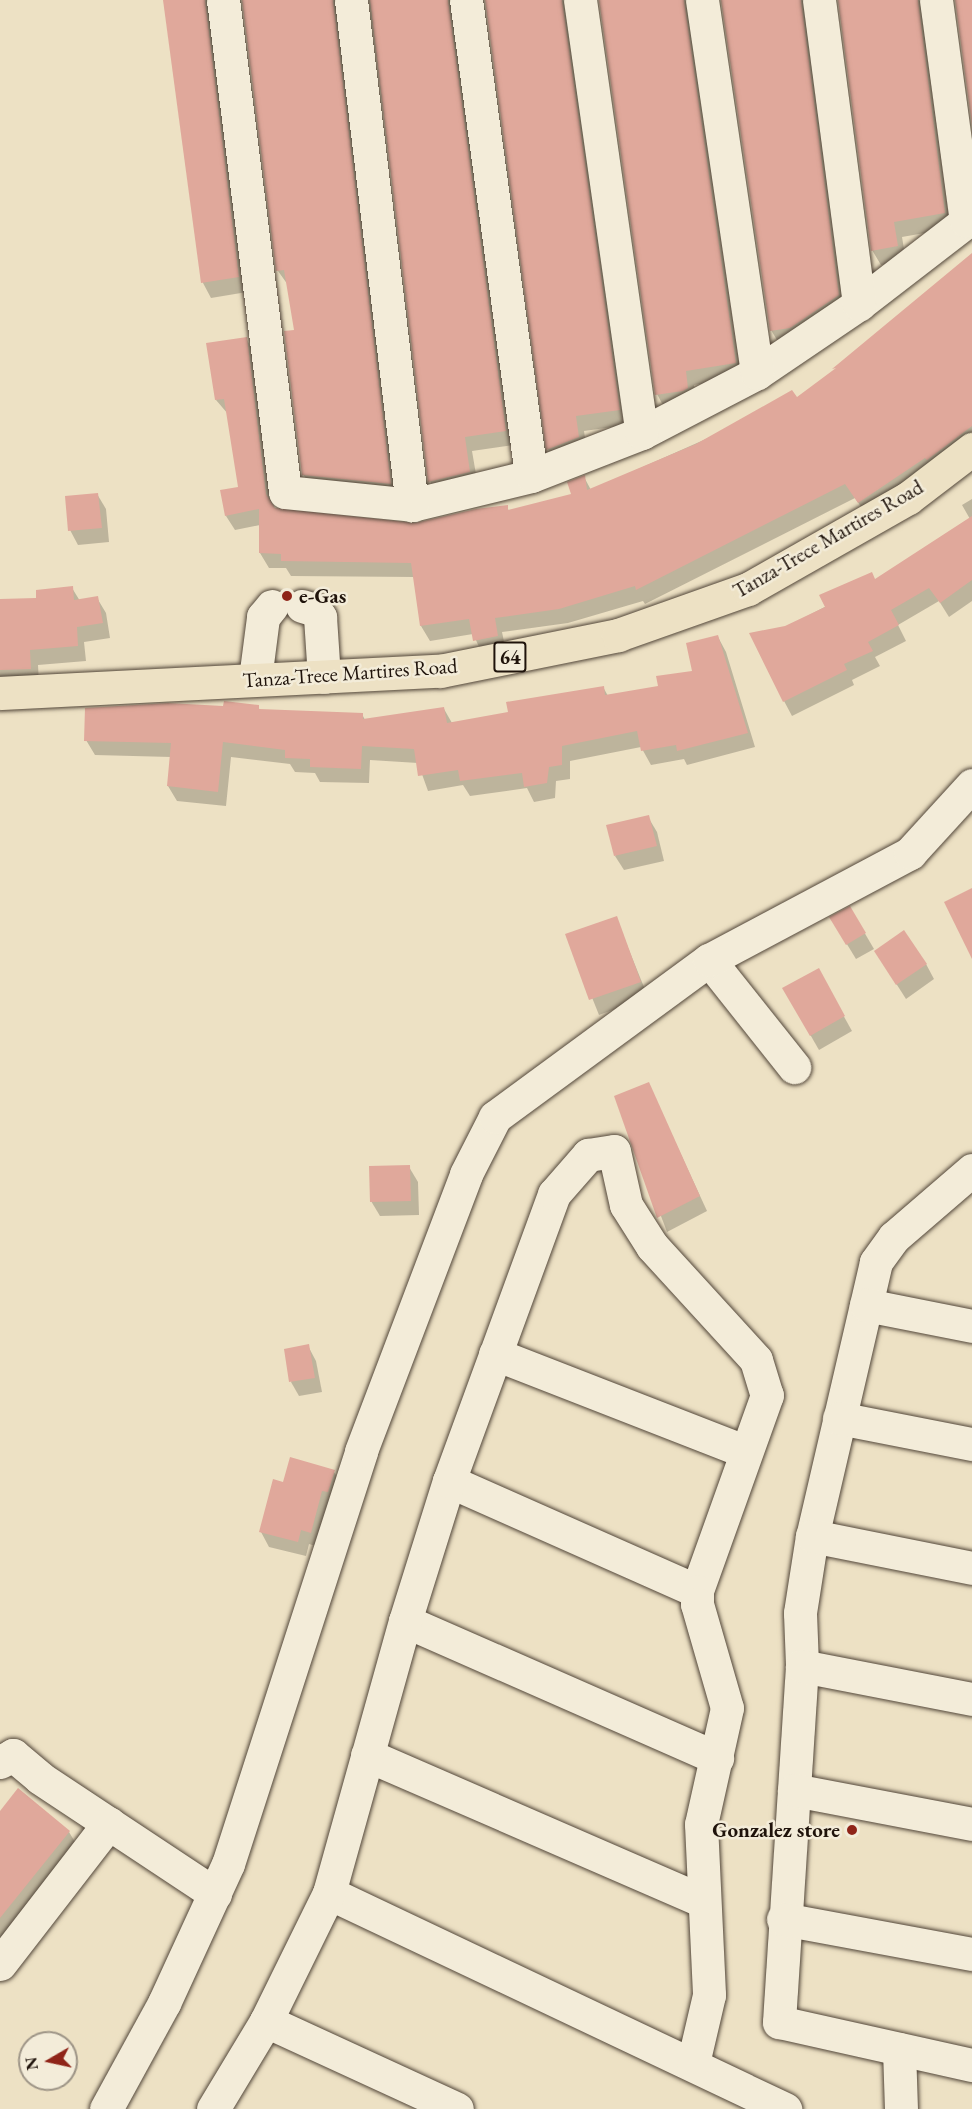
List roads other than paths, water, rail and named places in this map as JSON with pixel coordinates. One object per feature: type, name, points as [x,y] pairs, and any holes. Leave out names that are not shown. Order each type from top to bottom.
[{"type":"main road","name":"Tanza-Trece Martires Road","points":[[0,693],[440,671],[618,635],[748,589],[908,498],[972,449]]},
{"type":"street","points":[[223,0],[285,492],[412,505],[531,476],[642,433],[758,373],[859,304],[969,219],[936,0]]},
{"type":"street","points":[[351,0],[412,505]]},
{"type":"street","points":[[466,0],[531,476]]},
{"type":"street","points":[[580,0],[642,433]]},
{"type":"street","points":[[702,0],[758,373]]},
{"type":"street","points":[[819,0],[859,304]]},
{"type":"street","points":[[255,679],[264,617],[287,606],[315,610],[320,618],[324,677]]},
{"type":"street","points":[[106,2109],[164,2003],[215,1894],[361,1451],[466,1174],[495,1117],[709,960],[910,853],[972,785]]},
{"type":"street","points":[[709,960],[794,1067]]},
{"type":"street","points":[[213,2109],[266,2021],[329,1893],[405,1621],[449,1481],[554,1194],[588,1155],[614,1151],[626,1204],[652,1246],[756,1360],[767,1395],[697,1591],[697,1604],[727,1708],[701,1824],[709,1995],[693,2063]]},
{"type":"street","points":[[965,1185],[894,1237],[876,1262],[812,1536],[800,1613],[802,1665],[783,1919],[779,2022],[972,2065]]},
{"type":"street","points":[[866,1305],[972,1326]]},
{"type":"street","points":[[495,1354],[746,1452]]},
{"type":"street","points":[[839,1418],[972,1444]]},
{"type":"street","points":[[449,1481],[697,1591]]},
{"type":"street","points":[[812,1536],[972,1568]]},
{"type":"street","points":[[405,1621],[717,1758]]},
{"type":"street","points":[[802,1665],[972,1699]]},
{"type":"street","points":[[0,1761],[13,1755],[40,1778],[215,1894]]},
{"type":"street","points":[[367,1755],[703,1900]]},
{"type":"street","points":[[794,1790],[972,1824]]},
{"type":"street","points":[[0,1964],[109,1823]]},
{"type":"street","points":[[329,1893],[693,2063],[785,2109]]},
{"type":"street","points":[[783,1919],[972,1954]]},
{"type":"street","points":[[266,2021],[457,2109]]},
{"type":"street","points":[[898,2049],[901,2109]]},
{"type":"place","name":"e-Gas","points":[[287,596]]},
{"type":"place","name":"Gonzalez store","points":[[852,1830]]}]
